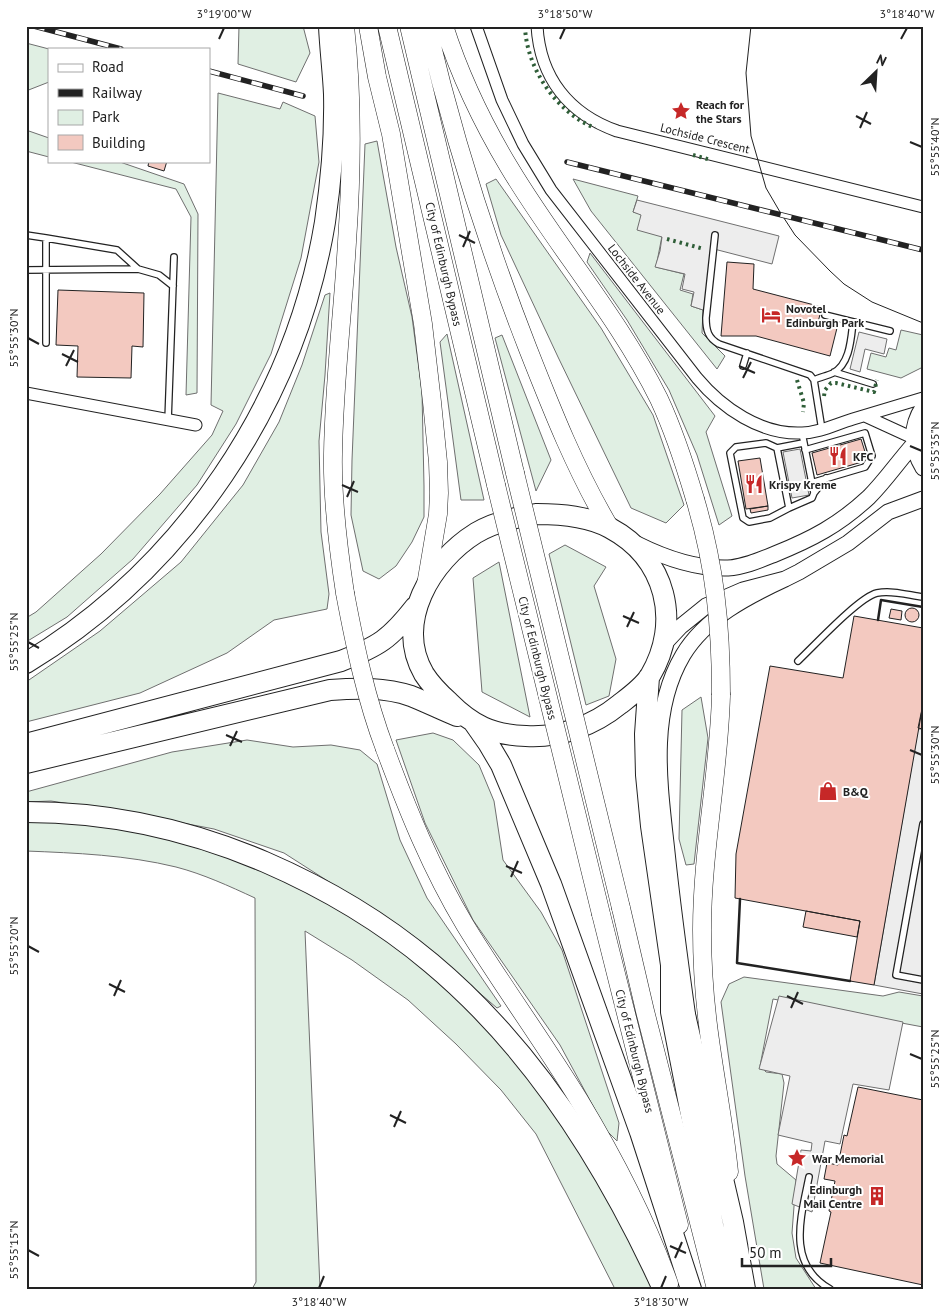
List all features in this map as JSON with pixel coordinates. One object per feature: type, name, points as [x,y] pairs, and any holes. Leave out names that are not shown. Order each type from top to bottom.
[{"type":"highway","points":[[26,663],[70,634],[116,597],[175,538],[202,506],[226,472],[276,382],[302,316],[325,222],[333,132],[334,94],[329,26]]},
{"type":"highway","points":[[26,744],[341,660],[368,650],[386,640],[399,628],[422,594],[435,569],[456,548],[476,533],[514,518],[537,514],[569,515],[589,520],[618,533],[648,560],[660,582],[665,598],[668,616],[664,644],[649,677],[645,734],[646,775],[651,826],[671,965],[692,1044],[734,1222],[745,1289]]},
{"type":"highway","points":[[422,594],[413,626],[418,658],[423,672],[434,687],[472,722],[488,743],[500,766],[551,884],[637,1123],[693,1289]]},
{"type":"highway","points":[[26,763],[330,690],[349,689],[392,692],[411,696],[498,733],[549,736],[570,732],[611,712],[649,677]]},
{"type":"highway","points":[[26,812],[75,814],[161,827],[237,850],[311,884],[369,917],[431,963],[488,1018],[550,1092],[606,1178],[650,1260],[663,1289]]},
{"type":"highway","points":[[671,965],[671,1012],[727,1289]]},
{"type":"main road","points":[[346,26],[352,127],[333,455],[337,533],[345,593],[373,717],[411,820],[446,891],[594,1126],[637,1205],[658,1254],[670,1289]]},
{"type":"main road","points":[[368,26],[377,77],[391,134],[422,315],[432,402],[439,493],[436,529],[422,594]]},
{"type":"main road","name":"City of Edinburgh Bypass","points":[[387,26],[496,485],[693,1289]]},
{"type":"main road","name":"City of Edinburgh Bypass","points":[[409,26],[645,1011],[716,1289]]},
{"type":"main road","points":[[427,26],[450,118],[470,185],[511,306],[559,428],[578,469],[618,533]]},
{"type":"main road","points":[[444,26],[465,84],[510,168],[618,327],[656,392],[684,460],[708,547],[717,600],[722,695],[717,770],[705,874],[702,928],[703,974],[708,1024],[726,1141],[734,1222]]},
{"type":"street","name":"Lochside Avenue","points":[[476,26],[502,100],[515,128],[550,190],[697,378],[734,413],[756,423],[802,438],[923,398]]},
{"type":"street","name":"Lochside Crescent","points":[[537,26],[546,69],[556,86],[568,102],[599,124],[617,131],[923,207]]},
{"type":"street","points":[[26,393],[196,426]]},
{"type":"street","points":[[923,407],[914,426],[913,442],[917,457],[923,468]]},
{"type":"street","points":[[865,416],[913,442]]},
{"type":"street","points":[[618,533],[669,558],[700,566],[730,568],[756,562],[829,529],[869,497],[913,442]]},
{"type":"street","points":[[692,1044],[670,883],[660,790],[659,748],[663,711],[668,691],[683,655],[706,626],[730,608],[834,552],[888,512],[923,499]]},
{"type":"street","points":[[664,644],[680,627],[706,606],[743,590],[786,578]]},
{"type":"lane","points":[[26,235],[118,250],[138,269]]},
{"type":"lane","points":[[715,235],[707,304],[706,328],[708,336],[714,341],[810,375],[814,380],[822,430]]},
{"type":"lane","points":[[46,238],[46,343]]},
{"type":"lane","points":[[168,421],[174,257]]},
{"type":"lane","points":[[26,270],[138,269],[159,275],[173,286]]},
{"type":"lane","points":[[825,315],[890,331]]},
{"type":"lane","points":[[814,380],[834,372],[844,363],[851,340],[853,322]]},
{"type":"lane","points":[[743,366],[746,353]]},
{"type":"lane","points":[[834,372],[872,384]]},
{"type":"lane","points":[[804,450],[866,433],[872,456],[865,467],[812,483]]},
{"type":"lane","points":[[777,448],[802,438],[814,494]]},
{"type":"lane","points":[[777,448],[766,442],[736,447],[730,453],[743,518],[749,522],[770,518],[812,498],[826,478]]},
{"type":"lane","points":[[777,448],[789,508]]},
{"type":"lane","points":[[798,661],[853,608],[875,593],[894,593],[923,597]]},
{"type":"lane","points":[[923,824],[896,975],[923,980]]},
{"type":"lane","points":[[809,1177],[799,1236],[802,1257],[811,1274],[830,1289]]},
{"type":"green space","points":[[239,26],[303,26],[310,53],[296,82],[238,64]]},
{"type":"green space","points":[[26,43],[48,49],[48,82],[26,91]]},
{"type":"green space","points":[[218,93],[280,109],[283,102],[315,116],[319,162],[301,258],[271,354],[236,424],[197,485],[133,559],[67,617],[26,642],[26,618],[36,612],[101,554],[160,494],[212,435],[223,411],[211,405]]},
{"type":"green space","points":[[26,130],[48,138],[48,157],[26,151]]},
{"type":"green space","points":[[377,141],[396,247],[412,317],[422,392],[424,486],[424,517],[412,542],[396,566],[379,579],[363,571],[351,515],[365,144]]},
{"type":"green space","points":[[71,162],[120,162],[184,184],[198,214],[197,393],[186,395],[191,217],[176,189]]},
{"type":"green space","points":[[496,179],[601,328],[653,415],[684,505],[666,523],[631,508],[501,235],[486,184]]},
{"type":"green space","points":[[573,179],[638,196],[633,212],[641,214],[662,236],[656,267],[684,274],[680,290],[693,294],[691,306],[703,310],[702,333],[725,356],[717,369],[591,211]]},
{"type":"green space","points":[[590,253],[715,416],[706,432],[732,516],[719,525],[697,455],[669,390],[627,320],[587,262]]},
{"type":"green space","points":[[330,293],[319,441],[321,532],[329,594],[327,609],[274,620],[227,653],[140,693],[26,722],[26,682],[100,631],[181,562],[243,485],[279,422],[302,365],[325,295]]},
{"type":"green space","points":[[901,330],[923,335],[923,366],[901,378],[867,369],[871,353],[886,357],[889,348],[896,350]]},
{"type":"green space","points":[[447,334],[484,500],[461,500],[440,342]]},
{"type":"green space","points":[[502,335],[551,460],[536,491],[495,338]]},
{"type":"green space","points":[[565,545],[606,567],[594,586],[616,659],[609,696],[586,705],[549,554]]},
{"type":"green space","points":[[499,562],[530,717],[482,692],[473,578]]},
{"type":"green space","points":[[701,697],[708,738],[694,864],[686,865],[679,839],[682,710]]},
{"type":"green space","points":[[433,733],[453,740],[479,765],[494,801],[503,860],[541,912],[562,950],[619,1123],[617,1141],[606,1130],[560,1045],[473,920],[425,823],[396,740]]},
{"type":"green space","points":[[247,740],[293,747],[331,745],[360,750],[377,764],[400,840],[427,898],[501,1006],[497,1008],[412,935],[284,853],[214,829],[125,812],[51,801],[26,802],[26,792],[172,752]]},
{"type":"green space","points":[[26,812],[161,827],[369,917],[519,1053],[663,1289],[615,1289],[536,1134],[501,1090],[456,1044],[408,1000],[352,960],[305,931],[320,1289],[252,1289],[256,1282],[255,898],[196,873],[158,863],[101,855],[26,851]]},
{"type":"green space","points":[[744,977],[883,996],[899,992],[923,996],[923,1027],[773,999],[760,1066],[766,1072],[782,1074],[784,1083],[776,1156],[777,1164],[796,1180],[792,1233],[796,1258],[816,1289],[764,1289],[745,1176],[721,1002],[729,984]]},
{"type":"shaded area","points":[[637,200],[779,236],[772,264],[714,249],[706,311],[691,306],[694,292],[682,289],[685,274],[655,267],[662,237],[637,230],[641,215],[633,212]]},
{"type":"shaded area","points":[[859,332],[887,339],[884,354],[865,349],[860,372],[850,369]]},
{"type":"shaded area","points":[[800,449],[809,495],[792,498],[783,452]]},
{"type":"shaded area","points":[[918,729],[923,729],[923,994],[874,985]]},
{"type":"shaded area","points":[[779,996],[903,1022],[889,1090],[853,1084],[840,1144],[825,1141],[812,1212],[792,1204],[801,1150],[811,1151],[812,1143],[778,1135],[790,1076],[759,1069]]},
{"type":"building","points":[[149,162],[167,162],[164,171],[148,166]]},
{"type":"building","name":"Novotel Edinburgh Park","points":[[727,262],[754,264],[753,289],[822,307],[818,322],[837,328],[830,356],[756,336],[721,336]]},
{"type":"building","points":[[58,290],[144,293],[143,347],[132,346],[131,378],[77,377],[78,346],[56,345]]},
{"type":"building","points":[[861,439],[866,455],[862,462],[817,475],[812,453]]},
{"type":"building","points":[[760,458],[768,506],[746,509],[738,461]]},
{"type":"building","points":[[768,506],[768,510],[751,513],[750,509]]},
{"type":"building","points":[[909,608],[915,608],[919,615],[915,622],[909,622],[905,618],[905,612]]},
{"type":"building","points":[[891,609],[902,611],[901,620],[889,618]]},
{"type":"building","name":"B&Q","points":[[854,616],[923,628],[923,704],[874,985],[850,981],[860,921],[735,898],[736,854],[770,666],[843,678]]},
{"type":"building","points":[[923,704],[923,729],[918,728]]},
{"type":"building","points":[[806,911],[860,921],[857,937],[803,927]]},
{"type":"building","name":"Edinburgh Mail Centre","points":[[858,1087],[923,1100],[923,1285],[820,1263],[831,1212],[829,1211],[835,1181],[824,1179],[827,1163],[838,1165],[844,1135],[847,1136]]},
{"type":"tram line","points":[[751,26],[746,73],[751,136],[766,188],[795,235],[844,284],[872,302],[923,323]]},
{"type":"railway","points":[[34,26],[117,48]]},
{"type":"railway","points":[[210,71],[303,96]]},
{"type":"railway","points":[[567,162],[923,250]]},
{"type":"hedge","points":[[525,26],[531,58],[546,87],[568,112],[595,128]]},
{"type":"hedge","points":[[693,155],[711,160]]},
{"type":"hedge","points":[[667,239],[704,249]]},
{"type":"hedge","points":[[797,380],[804,403],[803,412]]},
{"type":"hedge","points":[[824,396],[825,390],[831,383],[874,392],[877,380]]},
{"type":"wall","points":[[878,620],[881,600],[923,607]]},
{"type":"wall","points":[[740,899],[737,963],[850,981]]},
{"type":"place","name":"Reach for the Stars","points":[[681,111]]},
{"type":"place","name":"Novotel Edinburgh Park","points":[[771,315]]},
{"type":"place","name":"KFC","points":[[838,456]]},
{"type":"place","name":"Krispy Kreme","points":[[754,484]]},
{"type":"place","name":"B&Q","points":[[828,791]]},
{"type":"place","name":"War Memorial","points":[[797,1158]]},
{"type":"place","name":"Edinburgh Mail Centre","points":[[877,1196]]}]
